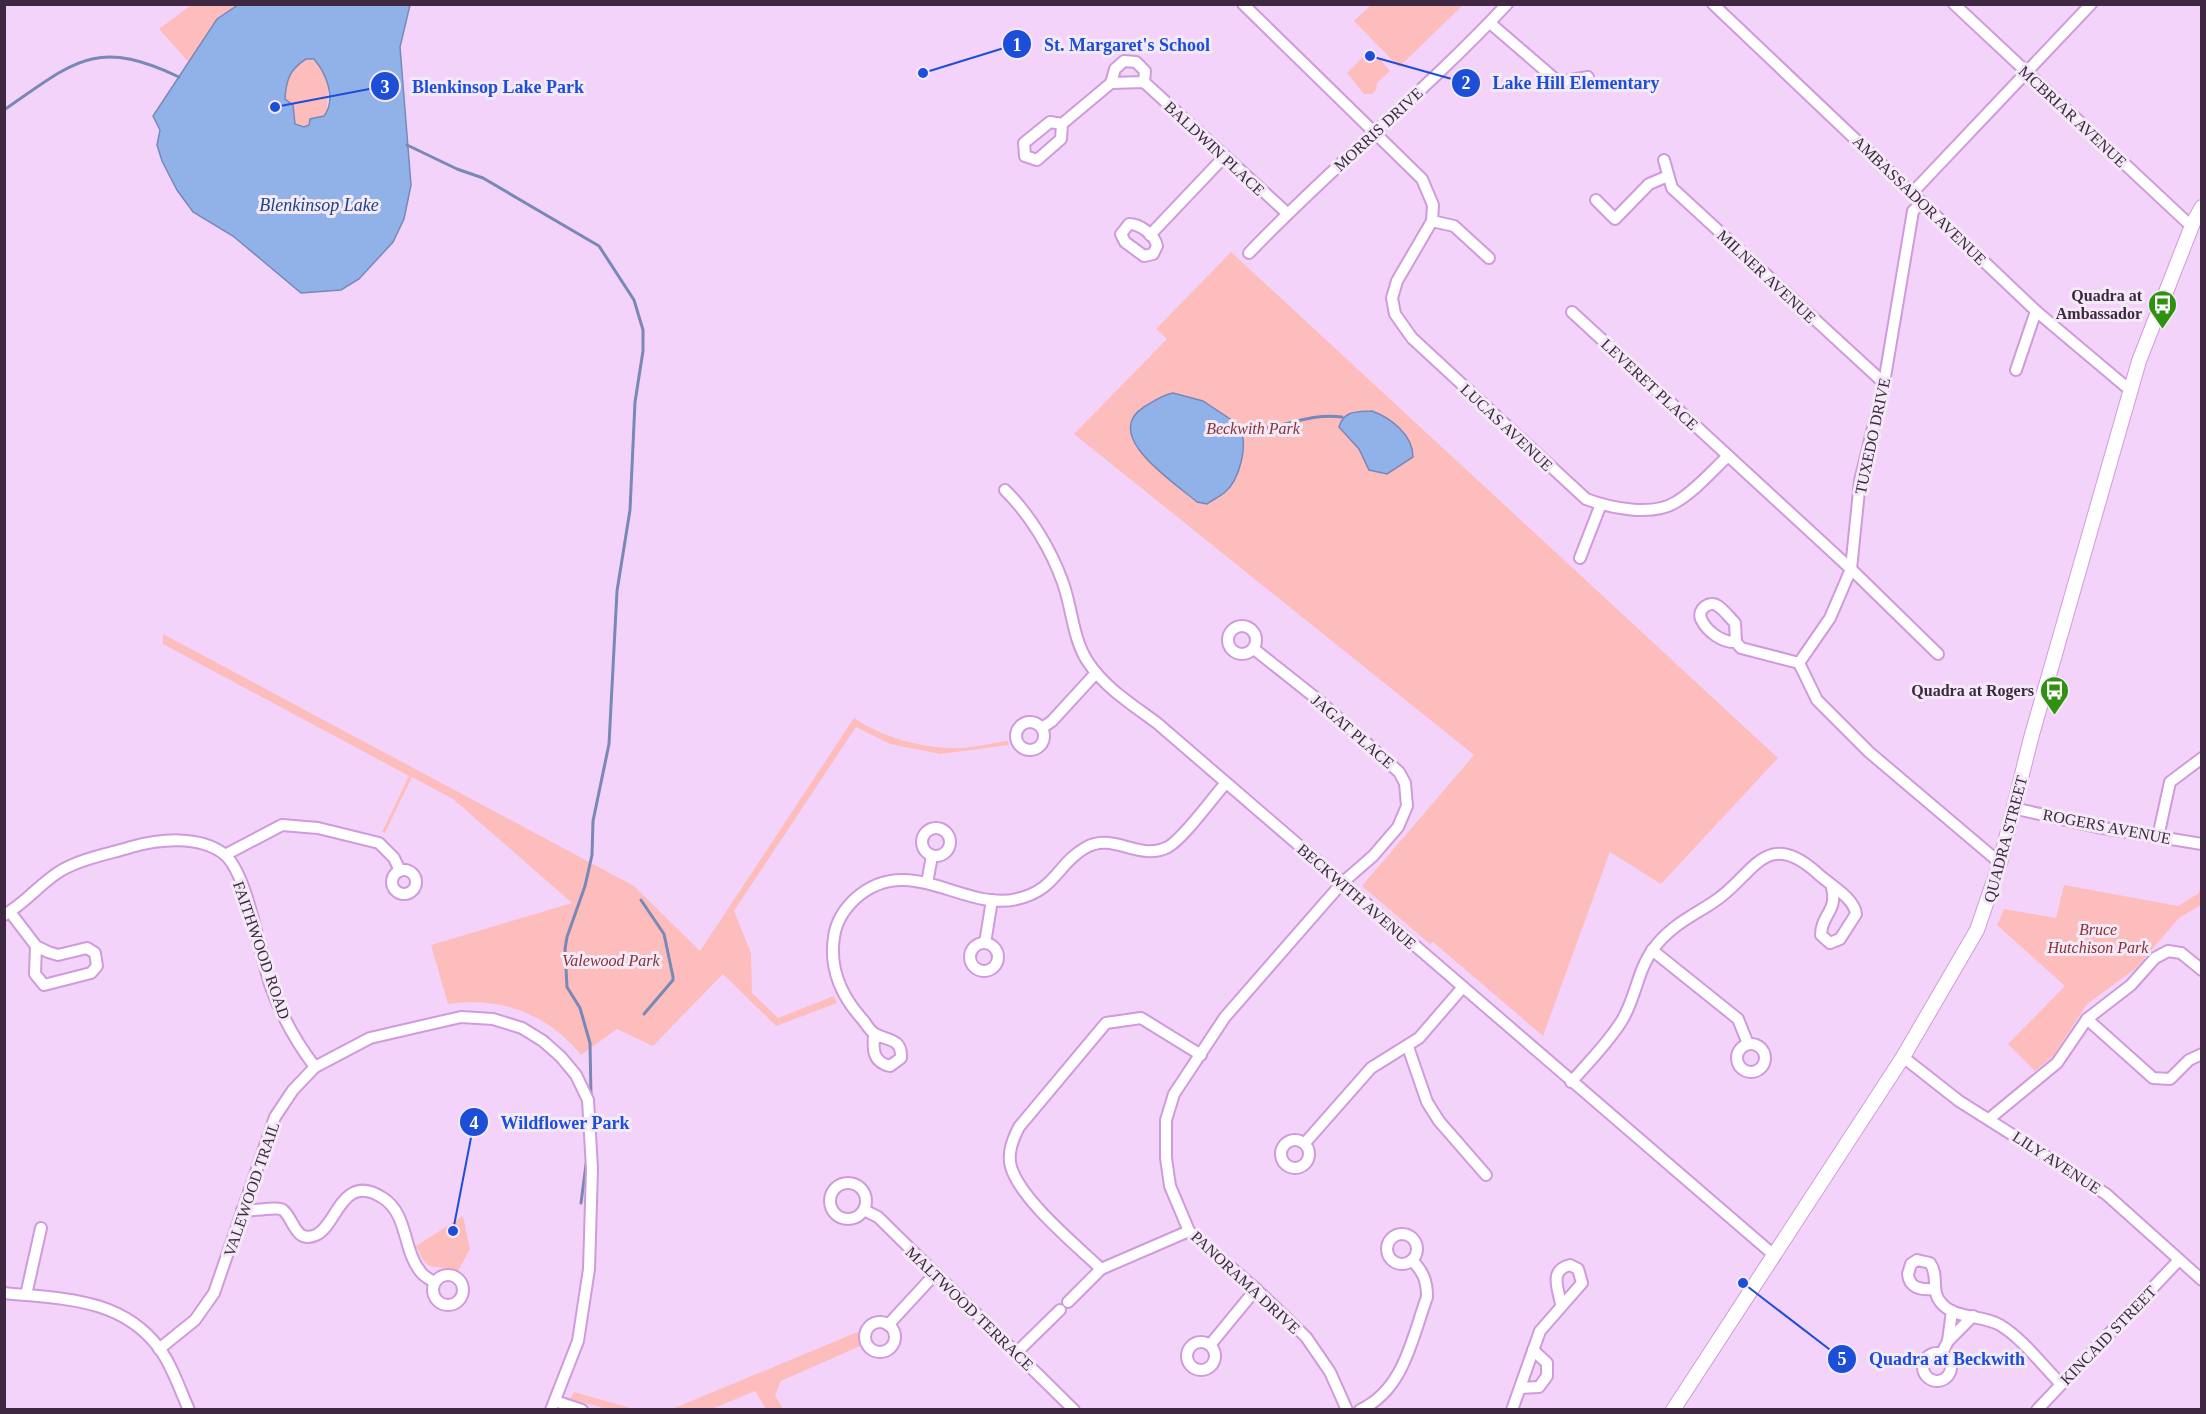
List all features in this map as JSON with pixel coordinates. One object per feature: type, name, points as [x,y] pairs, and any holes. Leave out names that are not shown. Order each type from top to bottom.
[{"type":"main road","name":"QUADRA STREET","points":[[1673,1410],[1903,1057],[1977,930],[2000,863],[2043,692],[2139,361],[2192,226],[2202,207]]},
{"type":"street","points":[[1243,4],[1422,179],[1433,205],[1432,221],[1454,226],[1489,258]]},
{"type":"street","name":"MORRIS DRIVE","points":[[1249,253],[1287,213],[1376,134],[1507,4]]},
{"type":"street","name":"AMBASSADOR AVENUE","points":[[1713,4],[2036,311],[2131,391]]},
{"type":"street","name":"MCBRIAR AVENUE","points":[[1954,4],[2192,226]]},
{"type":"street","points":[[1913,192],[2091,4]]},
{"type":"street","points":[[1490,23],[1555,79],[1565,81],[1588,77]]},
{"type":"street","name":"BALDWIN PLACE","points":[[1062,124],[1111,83],[1114,69],[1124,61],[1136,62],[1145,71],[1144,82],[1224,158],[1287,213]]},
{"type":"street","points":[[1111,83],[1144,82]]},
{"type":"street","points":[[1150,235],[1224,158]]},
{"type":"street","name":"MILNER AVENUE","points":[[1664,160],[1672,188],[1884,383]]},
{"type":"street","points":[[1596,200],[1615,219],[1649,184],[1668,176]]},
{"type":"street","name":"TUXEDO DRIVE","points":[[1799,663],[1830,618],[1851,569],[1860,481],[1884,383],[1913,211],[1922,202]]},
{"type":"street","name":"LUCAS AVENUE","points":[[1432,221],[1397,281],[1392,298],[1395,314],[1412,338],[1586,499],[1601,504],[1656,509],[1676,503],[1728,456]]},
{"type":"street","points":[[2016,370],[2036,311]]},
{"type":"street","name":"LEVERET PLACE","points":[[1572,312],[1728,456]]},
{"type":"street","points":[[1728,456],[1851,569],[1938,654]]},
{"type":"street","name":"BECKWITH AVENUE","points":[[1005,490],[1029,517],[1044,541],[1063,582],[1080,644],[1087,661],[1096,673],[1775,1256]]},
{"type":"street","points":[[1580,558],[1601,504]]},
{"type":"street","points":[[1736,642],[1742,648],[1799,663],[1817,700],[1869,752],[2000,863]]},
{"type":"street","name":"JAGAT PLACE","points":[[1254,649],[1390,762],[1405,783],[1407,806],[1398,827],[1373,856],[1342,883]]},
{"type":"street","points":[[1042,728],[1052,721],[1096,673]]},
{"type":"street","points":[[2158,837],[2170,782],[2202,758]]},
{"type":"street","points":[[874,1033],[846,999],[835,975],[833,955],[838,921],[853,901],[874,886],[900,880],[927,883],[993,900],[1017,899],[1039,892],[1051,883],[1076,854],[1092,844],[1111,842],[1146,852],[1168,847],[1226,783]]},
{"type":"street","name":"ROGERS AVENUE","points":[[2013,808],[2202,844]]},
{"type":"street","points":[[36,946],[35,974],[44,985],[91,973],[97,966],[95,953],[87,948],[58,955],[36,946],[7,914],[61,871],[77,863],[149,842],[187,839],[225,855],[282,825],[318,828],[378,843],[394,858],[400,871]]},
{"type":"street","points":[[1571,1082],[1621,1022],[1640,971],[1652,950],[1678,922],[1715,902],[1759,860],[1782,854],[1795,856],[1852,902],[1856,914],[1840,939],[1830,943],[1821,935],[1821,928],[1834,905],[1832,888]]},
{"type":"street","name":"FAITHWOOD ROAD","points":[[225,855],[243,885],[270,984],[282,1016],[296,1042],[315,1067]]},
{"type":"street","points":[[927,883],[932,856]]},
{"type":"street","name":"PANORAMA DRIVE","points":[[1342,883],[1225,1017],[1174,1094],[1166,1120],[1166,1158],[1170,1185],[1189,1231],[1256,1289],[1306,1337],[1330,1372],[1347,1410]]},
{"type":"street","points":[[985,943],[993,900]]},
{"type":"street","points":[[1652,950],[1738,1019],[1748,1044]]},
{"type":"street","points":[[1989,1119],[2057,1063],[2086,1019],[2131,985],[2155,958],[2168,951],[2181,953],[2202,970]]},
{"type":"street","points":[[1305,1143],[1371,1068],[1408,1047],[1463,987]]},
{"type":"street","name":"VALEWOOD TRAIL","points":[[159,1348],[195,1320],[214,1293],[275,1117],[293,1090],[315,1067],[370,1038],[461,1017],[493,1019],[522,1028],[543,1041],[576,1075],[588,1100],[592,1169],[589,1269],[578,1341],[553,1405],[582,1410]]},
{"type":"street","points":[[1101,1269],[1023,1191],[1011,1166],[1011,1144],[1019,1126],[1106,1023],[1141,1018],[1201,1055]]},
{"type":"street","points":[[2086,1019],[2153,1078],[2170,1079],[2189,1060],[2202,1054]]},
{"type":"street","points":[[1408,1047],[1427,1102],[1439,1121],[1486,1175]]},
{"type":"street","name":"LILY AVENUE","points":[[1903,1057],[1959,1101],[2106,1194],[2202,1280]]},
{"type":"street","points":[[242,1210],[254,1212],[278,1208],[283,1210],[297,1232],[305,1236],[314,1236],[321,1232],[342,1201],[362,1192],[375,1194],[392,1206],[420,1272],[434,1282]]},
{"type":"street","name":"MALTWOOD TERRACE","points":[[864,1210],[878,1217],[1074,1410]]},
{"type":"street","points":[[26,1295],[34,1246],[41,1228]]},
{"type":"street","points":[[1016,1353],[1101,1269],[1189,1231]]},
{"type":"street","points":[[1360,1410],[1382,1397],[1394,1384],[1427,1296],[1427,1283],[1423,1272],[1412,1260]]},
{"type":"street","name":"KINCAID STREET","points":[[2037,1410],[2179,1260]]},
{"type":"street","points":[[888,1325],[935,1274]]},
{"type":"street","points":[[1210,1345],[1256,1289]]},
{"type":"street","points":[[1934,1289],[1944,1306],[1952,1311],[2000,1325],[2061,1384]]},
{"type":"street","points":[[4,1293],[89,1302],[115,1312],[138,1327],[159,1348],[189,1410]]},
{"type":"street","points":[[1512,1410],[1540,1331],[1561,1304]]},
{"type":"street","points":[[1942,1353],[1947,1341],[1952,1311]]},
{"type":"street","points":[[1947,1341],[1973,1316]]},
{"type":"street","points":[[1520,1388],[1539,1387],[1547,1376],[1547,1363],[1533,1350]]},
{"type":"green space","points":[[1372,4],[1463,5],[1399,67],[1354,21]]},
{"type":"green space","points":[[191,5],[351,5],[328,84],[327,113],[299,185],[159,29]]},
{"type":"green space","points":[[1369,51],[1373,51],[1390,71],[1377,83],[1376,90],[1372,94],[1364,94],[1347,73]]},
{"type":"green space","name":"Beckwith Park","points":[[1231,252],[1778,758],[1661,884],[1610,852],[1543,1036],[1433,942],[1430,944],[1362,886],[1474,755],[1074,434],[1167,339],[1156,329]]},
{"type":"green space","name":"Valewood Park","points":[[163,634],[634,886],[700,951],[854,718],[888,736],[926,746],[959,748],[1008,741],[1009,745],[940,754],[890,744],[856,727],[734,911],[751,953],[752,993],[778,1018],[834,996],[837,1003],[776,1026],[723,974],[653,1046],[617,1029],[581,1055],[554,1029],[522,1011],[487,1003],[448,1004],[431,945],[572,903],[453,799],[412,777],[385,833],[382,832],[409,776],[163,644]]},
{"type":"green space","name":"Bruce Hutchison Park","points":[[2201,883],[2201,905],[2179,918],[2135,969],[2087,1004],[2053,1056],[2035,1071],[2008,1044],[2065,986],[1997,925],[2004,909],[2056,918],[2064,885],[2178,906],[2199,893]]},
{"type":"green space","points":[[463,1216],[470,1249],[458,1271],[433,1267],[425,1262],[416,1246]]},
{"type":"green space","points":[[860,1331],[860,1346],[781,1381],[775,1395],[783,1409],[766,1409],[755,1391],[712,1409],[672,1409]]},
{"type":"green space","points":[[574,1392],[634,1409],[607,1409],[570,1399]]},
{"type":"water","name":"Blenkinsop Lake","points":[[238,5],[410,5],[400,47],[411,185],[404,219],[393,242],[359,279],[341,290],[301,293],[233,236],[193,212],[177,190],[162,161],[157,145],[160,130],[153,116],[217,19]],"holes":[[[306,59],[314,59],[326,79],[330,102],[324,116],[310,119],[309,125],[304,127],[295,124],[293,105],[285,99],[286,92],[288,81],[296,67]]]},
{"type":"water","points":[[1173,393],[1203,401],[1239,425],[1242,433],[1243,451],[1234,480],[1224,493],[1207,504],[1197,502],[1159,471],[1136,444],[1131,431],[1133,418],[1144,407]]},
{"type":"water","points":[[1372,411],[1400,428],[1412,449],[1413,457],[1387,474],[1369,470],[1359,449],[1339,427],[1344,417],[1348,415]]},
{"type":"waterway","points":[[4,110],[49,79],[86,60],[105,57],[126,59],[150,65],[179,77]]},
{"type":"waterway","points":[[407,145],[457,169],[483,178],[599,246],[634,300],[643,330],[643,351],[635,402],[630,510],[617,591],[609,744],[593,821],[592,855],[585,886],[565,949],[567,987],[580,1008],[590,1043],[591,1097]]},
{"type":"waterway","points":[[1243,431],[1317,417],[1342,417]]},
{"type":"waterway","points":[[641,900],[664,934],[673,977],[673,980],[644,1014]]},
{"type":"waterway","points":[[581,1203],[587,1157]]},
{"type":"place","name":"Lake Hill Elementary","points":[[1370,56]]},
{"type":"place","name":"St. Margaret's School","points":[[923,73]]},
{"type":"place","name":"Blenkinsop Lake Park","points":[[275,107]]},
{"type":"place","name":"Quadra at Ambassador","points":[[2163,330]]},
{"type":"place","name":"Quadra at Rogers","points":[[2055,716]]},
{"type":"place","name":"Wildflower Park","points":[[453,1231]]},
{"type":"place","name":"Quadra at Beckwith","points":[[1743,1283]]}]
